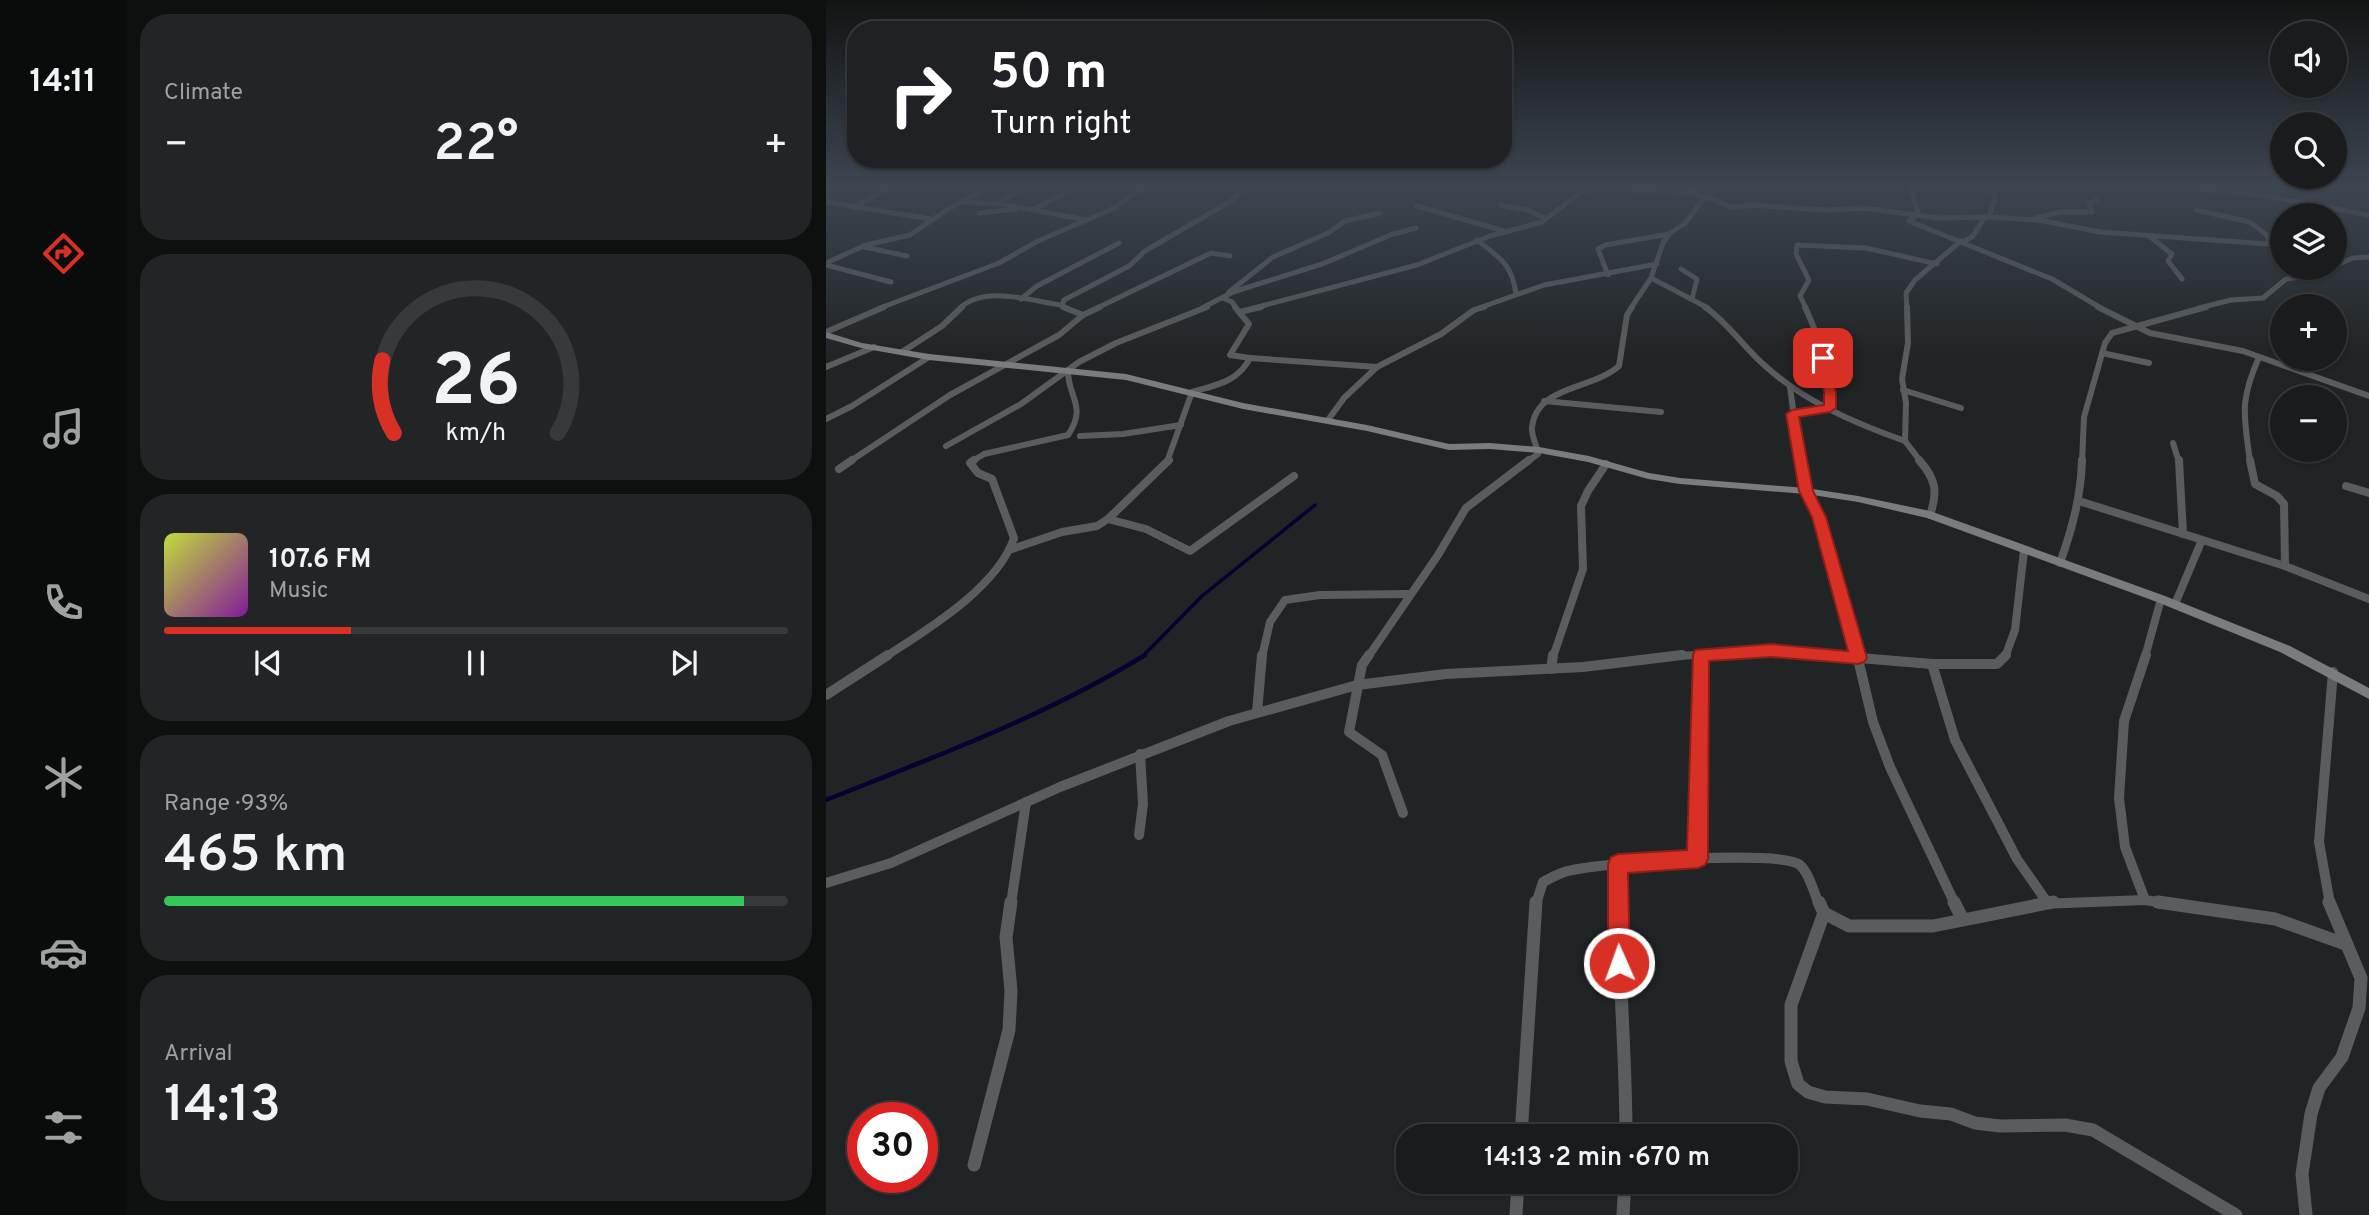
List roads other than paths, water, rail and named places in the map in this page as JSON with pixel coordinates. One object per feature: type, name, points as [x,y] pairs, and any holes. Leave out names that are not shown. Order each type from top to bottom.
[{"type":"street","points":[[826,264],[862,247],[881,243]]},
{"type":"street","points":[[826,333],[908,296],[999,263],[1035,243]]},
{"type":"street","points":[[1021,299],[1037,286],[1119,243]]},
{"type":"street","points":[[1061,304],[1136,262],[1160,243]]},
{"type":"street","points":[[1225,296],[1273,257],[1306,243]]},
{"type":"street","points":[[946,446],[1021,404],[1068,370],[1116,343],[1225,296],[1322,264],[1372,243]]},
{"type":"street","points":[[1239,312],[1417,265],[1471,243]]},
{"type":"street","points":[[1480,243],[1513,273],[1516,295]]},
{"type":"street","points":[[1608,275],[1598,249],[1618,243]]},
{"type":"street","points":[[1403,813],[1382,755],[1349,732],[1362,665],[1466,508],[1533,460],[1539,450],[1532,428],[1538,408],[1544,401],[1550,396],[1587,385],[1616,370],[1622,359],[1627,315],[1651,278],[1664,243]]},
{"type":"street","points":[[1905,441],[1906,403],[1902,379],[1908,343],[1906,293],[1916,280],[1960,243]]},
{"type":"street","points":[[1966,243],[2052,279],[2136,327],[2163,337],[2230,348],[2325,378],[2369,396]]},
{"type":"street","points":[[2157,243],[2172,254],[2168,261],[2182,279]]},
{"type":"street","points":[[2264,243],[2269,243]]},
{"type":"street","points":[[1830,408],[1830,392],[1820,339],[1800,296],[1809,280],[1796,254],[1797,244],[1866,248],[1937,264]]},
{"type":"street","points":[[862,247],[907,256]]},
{"type":"street","points":[[839,468],[950,395],[1059,335],[1083,315],[1210,253],[1230,256]]},
{"type":"street","points":[[2347,262],[2367,255]]},
{"type":"street","points":[[826,264],[891,282]]},
{"type":"street","points":[[1328,420],[1344,398],[1377,367],[1441,334],[1474,310],[1559,281],[1608,275],[1657,264]]},
{"type":"street","points":[[1681,269],[1697,279],[1692,299]]},
{"type":"street","points":[[1651,278],[1708,309],[1790,387],[1869,428],[1905,441],[1934,478],[1936,500],[1930,515]]},
{"type":"street","points":[[2060,563],[2079,501],[2084,417],[2102,353],[2112,333],[2231,300],[2263,298],[2285,280]]},
{"type":"street","points":[[902,352],[942,326],[972,299],[988,295],[1061,304],[1083,315]]},
{"type":"street","points":[[1225,296],[1248,324],[1230,355],[1377,367]]},
{"type":"street","points":[[2114,316],[2119,329]]},
{"type":"street","points":[[826,333],[874,347],[929,357],[1126,377],[1243,406],[1328,420],[1449,447],[1490,446],[1539,450],[1680,481],[1806,491],[1889,505],[1930,515],[2161,598],[2286,649],[2333,672],[2369,694]]},
{"type":"street","points":[[826,367],[874,347]]},
{"type":"street","points":[[2102,353],[2149,363]]},
{"type":"street","points":[[826,419],[852,406],[929,357]]},
{"type":"street","points":[[2259,357],[2246,386],[2243,403],[2252,479],[2258,488],[2279,497],[2284,504],[2285,566]]},
{"type":"street","points":[[1192,392],[1235,379],[1250,358]]},
{"type":"street","points":[[826,695],[937,623],[985,581],[1012,549],[1014,538],[1002,504],[992,489],[992,479],[978,473],[970,463],[984,454],[1068,435],[1075,427],[1077,402],[1067,377],[1068,370]]},
{"type":"street","points":[[1790,387],[1792,414],[1806,491],[1819,517],[1872,719],[1890,767],[1962,918]]},
{"type":"street","points":[[1903,390],[1961,408]]},
{"type":"street","points":[[1012,549],[1069,530],[1097,526],[1108,519],[1170,459],[1192,392]]},
{"type":"street","points":[[1544,401],[1661,412]]},
{"type":"street","points":[[1792,414],[1830,408]]},
{"type":"street","points":[[1080,436],[1123,434],[1181,425]]},
{"type":"street","points":[[2173,443],[2181,467],[2183,534]]},
{"type":"street","points":[[1550,669],[1556,640],[1583,575],[1583,535],[1579,520],[1582,503],[1606,464]]},
{"type":"street","points":[[1108,519],[1146,529],[1184,551],[1190,551],[1294,476]]},
{"type":"street","points":[[2346,486],[2369,493]]},
{"type":"street","points":[[2079,501],[2285,566],[2369,599]]},
{"type":"street","points":[[2175,604],[2203,540]]},
{"type":"street","points":[[826,883],[891,863],[1140,754],[1257,712],[1357,685],[1446,674],[1583,667],[1640,658],[1771,651],[1932,664],[1997,664],[2004,661],[2015,620],[2024,550]]},
{"type":"street","points":[[1257,712],[1264,650],[1272,616],[1285,600],[1320,595],[1409,594]]},
{"type":"street","points":[[2145,900],[2129,867],[2122,842],[2119,787],[2123,721],[2157,626],[2161,598]]},
{"type":"street","points":[[1698,859],[1701,655]]},
{"type":"street","points":[[1932,664],[1955,740],[2017,859],[2047,902]]},
{"type":"street","points":[[2306,1215],[2302,1174],[2311,1114],[2319,1088],[2342,1057],[2359,1009],[2361,978],[2331,911],[2319,842],[2333,672]]},
{"type":"street","points":[[1139,835],[1143,804],[1140,754]]},
{"type":"street","points":[[974,1165],[1009,1030],[1011,991],[1006,937],[1026,802]]},
{"type":"street","points":[[1522,1124],[1537,894],[1544,882],[1568,870],[1618,864],[1742,857],[1790,861],[1801,866],[1808,876],[1824,913],[1849,926],[1933,926],[2047,902],[2145,900],[2275,919],[2345,944]]},
{"type":"street","points":[[1618,864],[1619,989],[1626,1053],[1626,1124]]},
{"type":"street","points":[[1824,913],[1791,1005],[1789,1036],[1797,1084],[1808,1092],[1825,1097],[1867,1100],[1920,1111],[1951,1114],[1975,1123],[2000,1126],[2065,1125],[2093,1130],[2236,1215]]},
{"type":"street","points":[[1517,1215],[1518,1194]]},
{"type":"street","points":[[1623,1215],[1624,1194]]},
{"type":"waterway","points":[[1143,656],[1202,596],[1315,505]]},
{"type":"waterway","points":[[826,800],[1029,716],[1143,656]]}]
